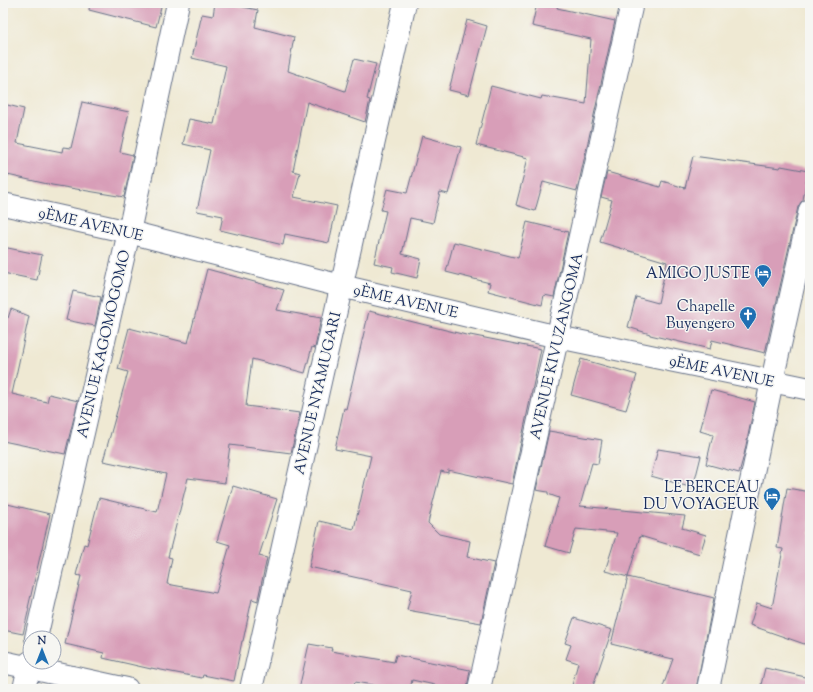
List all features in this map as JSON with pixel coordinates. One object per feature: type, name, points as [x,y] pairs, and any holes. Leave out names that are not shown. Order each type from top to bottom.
[{"type":"street","name":"AVENUE KAGOMOGOMO","points":[[38,630],[129,232],[178,3]]},
{"type":"street","name":"AVENUE NYAMUGARI","points":[[251,689],[405,3]]},
{"type":"street","name":"AVENUE KIVUZANGOMA","points":[[479,689],[632,3]]},
{"type":"street","name":"9ÈME AVENUE","points":[[3,204],[129,232],[341,286],[558,337],[810,389]]},
{"type":"street","points":[[708,689],[772,381],[810,210]]},
{"type":"street","points":[[3,662],[22,664]]},
{"type":"street","points":[[24,689],[28,670]]},
{"type":"street","points":[[49,670],[126,689]]},
{"type":"building","points":[[90,3],[144,3],[161,7],[156,27],[89,10]]},
{"type":"building","points":[[215,3],[223,3],[258,10],[255,27],[294,37],[288,71],[345,91],[354,59],[376,64],[367,99],[370,100],[365,122],[307,102],[293,171],[300,173],[294,197],[337,206],[329,243],[285,234],[283,245],[220,230],[223,216],[197,211],[210,150],[183,144],[189,119],[214,124],[226,66],[192,58],[202,14],[213,16]]},
{"type":"building","points":[[537,3],[558,3],[557,8],[615,21],[577,191],[543,182],[535,211],[516,205],[528,158],[476,145],[491,86],[541,99],[542,96],[586,104],[591,39],[532,26]]},
{"type":"building","points":[[467,20],[487,26],[469,95],[449,90]]},
{"type":"building","points":[[82,102],[129,112],[120,152],[133,155],[124,197],[52,185],[3,174],[3,104],[24,109],[17,143],[62,152],[63,147],[71,148]]},
{"type":"building","points":[[422,136],[461,147],[448,194],[440,192],[433,223],[410,218],[402,254],[421,259],[417,278],[392,272],[393,267],[374,263],[386,211],[381,210],[387,189],[407,193]]},
{"type":"building","points":[[693,156],[780,168],[781,166],[808,171],[803,200],[798,207],[765,353],[712,340],[710,349],[650,335],[628,327],[636,297],[658,303],[667,262],[600,242],[612,200],[601,197],[607,172],[660,187],[662,181],[685,188]]},
{"type":"building","points":[[527,222],[568,232],[554,297],[544,295],[542,305],[488,291],[490,283],[446,272],[454,242],[518,258]]},
{"type":"building","points":[[3,247],[42,255],[37,280],[3,273]]},
{"type":"building","points":[[207,269],[284,290],[277,310],[321,318],[315,348],[312,347],[305,373],[252,359],[246,406],[300,413],[291,453],[230,445],[225,483],[188,478],[168,557],[172,558],[167,584],[216,593],[230,545],[217,541],[233,486],[277,499],[259,556],[267,558],[258,601],[252,599],[234,681],[203,675],[202,678],[151,669],[103,658],[104,653],[65,644],[81,576],[76,575],[84,544],[87,545],[99,498],[157,512],[166,474],[103,461],[128,372],[118,369],[129,328],[188,343]]},
{"type":"building","points":[[73,291],[101,297],[95,326],[66,320]]},
{"type":"building","points":[[11,309],[29,316],[12,394],[47,402],[49,394],[78,401],[65,454],[3,441],[3,316],[8,318]]},
{"type":"building","points":[[369,311],[470,336],[541,349],[512,484],[448,470],[448,473],[441,471],[428,523],[439,534],[470,541],[467,557],[494,563],[481,623],[407,610],[412,590],[309,567],[319,521],[354,529],[371,456],[335,449]]},
{"type":"building","points":[[581,359],[637,375],[626,410],[571,395]]},
{"type":"building","points":[[711,390],[755,402],[739,473],[706,464],[713,435],[700,431]]},
{"type":"building","points":[[549,431],[602,440],[598,464],[592,463],[580,506],[685,516],[682,528],[706,535],[700,554],[640,536],[628,577],[605,571],[617,533],[576,529],[569,553],[545,546],[559,498],[548,494],[548,492],[536,490]]},
{"type":"building","points":[[658,449],[701,456],[693,488],[651,476]]},
{"type":"building","points":[[787,488],[810,492],[810,646],[750,625],[757,603],[772,608],[783,549],[777,548]]},
{"type":"building","points":[[3,503],[50,514],[24,630],[22,630],[22,634],[3,630]]},
{"type":"building","points":[[628,577],[714,598],[696,689],[662,689],[673,659],[611,644]]},
{"type":"building","points":[[574,618],[612,630],[592,689],[571,689],[578,663],[566,659],[571,645],[565,643]]},
{"type":"building","points":[[309,644],[332,648],[331,651],[394,662],[396,655],[470,670],[467,689],[453,689],[412,680],[410,689],[396,689],[355,682],[353,689],[299,689]]},
{"type":"building","points":[[765,668],[810,678],[810,689],[760,689]]},
{"type":"place","name":"AMIGO JUSTE","points":[[763,288]]},
{"type":"place","name":"Chapelle Buyengero","points":[[748,330]]},
{"type":"place","name":"LE BERCEAU DU VOYAGEUR","points":[[772,511]]}]
